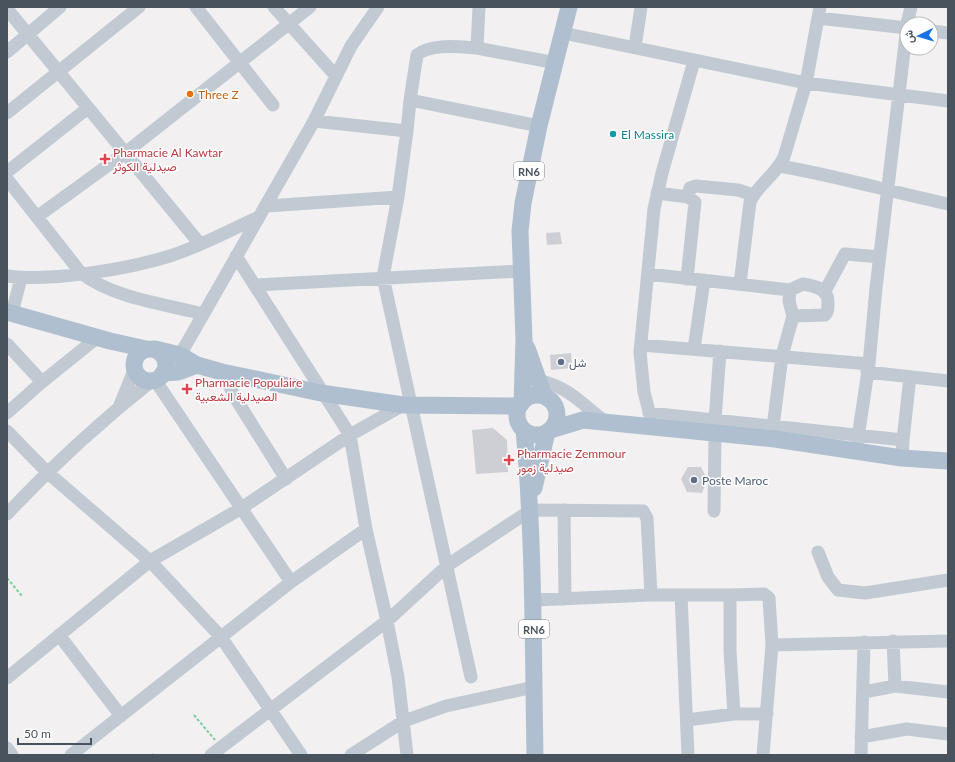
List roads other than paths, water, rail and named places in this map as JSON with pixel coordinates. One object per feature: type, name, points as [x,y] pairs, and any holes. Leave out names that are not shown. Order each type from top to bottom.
[{"type":"main road","name":"RN6","points":[[535,755],[534,600],[531,507],[521,414],[524,340],[520,271],[520,231],[523,204],[539,126],[569,7]]},
{"type":"main road","points":[[10,313],[104,339],[150,349],[166,372]]},
{"type":"main road","points":[[104,339],[134,365],[141,378],[197,365],[222,372],[321,393],[407,405],[480,407],[521,414],[535,435],[583,420]]},
{"type":"main road","name":"RN6","points":[[524,340],[538,380],[549,400],[556,409],[556,420],[548,431],[531,507]]},
{"type":"main road","points":[[134,365],[141,352],[150,349]]},
{"type":"main road","points":[[521,414],[532,396],[549,400],[583,420],[607,423],[651,420],[774,433],[858,444],[902,458],[948,462]]},
{"type":"street","points":[[7,52],[60,7]]},
{"type":"street","points":[[196,7],[273,105]]},
{"type":"street","points":[[274,7],[336,76]]},
{"type":"street","points":[[38,216],[125,153],[310,7]]},
{"type":"street","points":[[7,514],[47,472],[119,407],[166,372],[203,314],[263,211],[314,121],[360,31],[378,7]]},
{"type":"street","points":[[477,48],[480,7]]},
{"type":"street","points":[[635,47],[641,7]]},
{"type":"street","points":[[7,113],[137,8]]},
{"type":"street","points":[[7,9],[200,244]]},
{"type":"street","points":[[740,284],[750,202],[753,195],[780,166],[806,83],[819,12],[899,26]]},
{"type":"street","points":[[563,33],[806,83],[948,101]]},
{"type":"street","points":[[471,677],[448,565],[407,405],[383,277],[398,197],[417,55],[427,49],[453,47],[477,48],[556,63]]},
{"type":"street","points":[[903,440],[858,444],[904,56]]},
{"type":"street","points":[[651,420],[644,392],[641,345],[654,210],[694,61]]},
{"type":"street","points":[[410,100],[539,126]]},
{"type":"street","points":[[7,172],[88,108]]},
{"type":"street","points":[[314,121],[406,131]]},
{"type":"street","points":[[780,166],[834,176],[888,191],[948,204]]},
{"type":"street","points":[[7,179],[38,216],[81,273],[96,284],[111,290],[203,314]]},
{"type":"street","points":[[688,197],[690,188],[696,186],[738,190],[753,195]]},
{"type":"street","points":[[658,193],[688,197],[695,202],[687,279]]},
{"type":"street","points":[[7,276],[21,278],[81,273],[129,265],[170,256],[200,244],[263,211],[398,197]]},
{"type":"street","points":[[825,292],[845,254],[880,258]]},
{"type":"street","points":[[236,256],[256,285],[321,393],[350,435],[366,529],[387,621],[404,721],[407,755]]},
{"type":"street","points":[[256,285],[383,277],[520,271]]},
{"type":"street","points":[[648,274],[790,290],[803,284],[825,292],[829,298],[828,312],[825,315],[793,316]]},
{"type":"street","points":[[10,313],[21,278]]},
{"type":"street","points":[[694,349],[704,280]]},
{"type":"street","points":[[774,433],[782,356],[793,316],[788,301],[790,290]]},
{"type":"street","points":[[7,413],[42,382],[104,339]]},
{"type":"street","points":[[7,344],[42,382]]},
{"type":"street","points":[[641,345],[782,356],[868,368],[910,377],[948,381]]},
{"type":"street","points":[[714,511],[715,427],[720,351]]},
{"type":"street","points":[[119,407],[134,365]]},
{"type":"street","points":[[166,372],[240,508],[291,582]]},
{"type":"street","points":[[222,372],[236,400],[286,479]]},
{"type":"street","points":[[902,458],[910,377]]},
{"type":"street","points":[[538,380],[566,389],[607,423]]},
{"type":"street","points":[[7,678],[150,561],[240,508],[286,479],[350,435],[407,405]]},
{"type":"street","points":[[7,431],[47,472],[150,561],[221,637],[271,708],[301,755]]},
{"type":"street","points":[[216,751],[387,621],[448,565],[531,507],[564,510],[644,511],[647,518],[651,595]]},
{"type":"street","points":[[564,510],[565,600]]},
{"type":"street","points":[[70,755],[122,716],[291,582],[366,529]]},
{"type":"street","points":[[818,552],[828,577],[838,590],[865,593],[948,580]]},
{"type":"street","points":[[534,600],[565,600],[651,595],[764,594],[768,596],[772,645],[763,755]]},
{"type":"street","points":[[681,595],[688,755]]},
{"type":"street","points":[[730,595],[730,651],[734,714]]},
{"type":"street","points":[[59,635],[122,716]]},
{"type":"street","points":[[772,645],[893,641],[948,641]]},
{"type":"street","points":[[893,641],[895,686]]},
{"type":"street","points":[[861,755],[864,692],[864,642]]},
{"type":"street","points":[[864,692],[895,686],[948,692]]},
{"type":"street","points":[[351,755],[404,721],[446,706],[471,702],[534,687]]},
{"type":"street","points":[[687,720],[734,714],[767,714]]},
{"type":"street","points":[[861,737],[907,730],[948,734]]},
{"type":"street","points":[[7,748],[12,755]]},
{"type":"place","name":"Three Z","points":[[190,94]]},
{"type":"place","name":"El Massira","points":[[613,134]]},
{"type":"place","name":"Pharmacie Al Kawtar صيدلية الكوثر","points":[[105,159]]},
{"type":"place","name":"شل","points":[[561,362]]},
{"type":"place","name":"Pharmacie Populaire الصيدلية الشعبية","points":[[187,389]]},
{"type":"place","name":"Pharmacie Zemmour صيدلية زمور","points":[[509,460]]},
{"type":"place","name":"Poste Maroc","points":[[694,480]]}]
